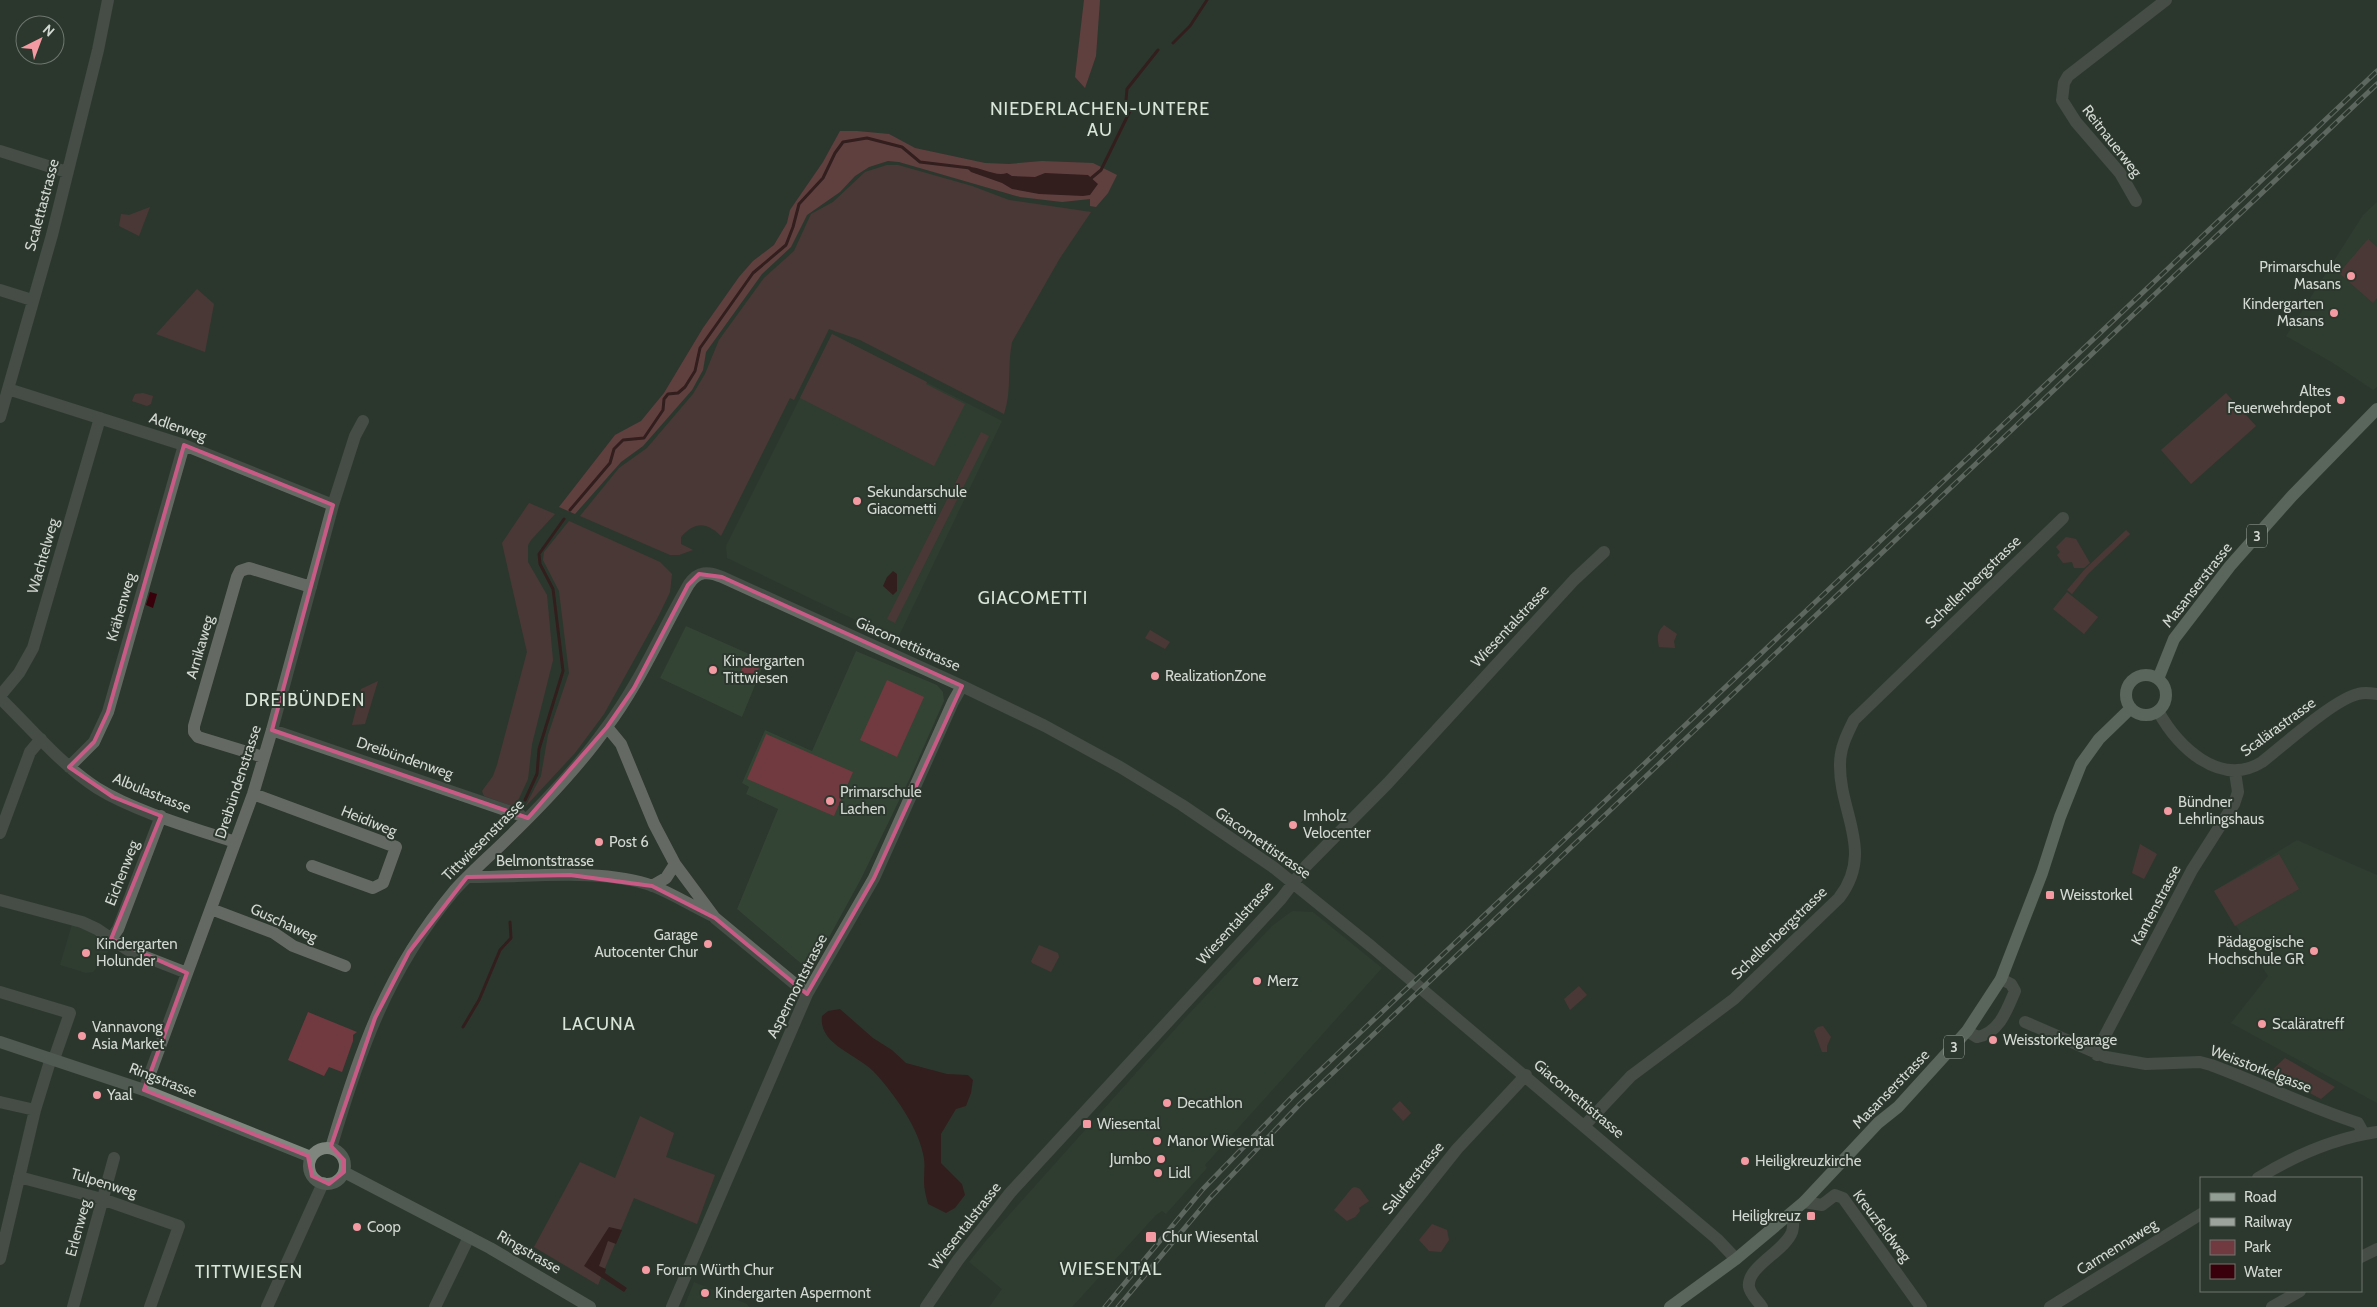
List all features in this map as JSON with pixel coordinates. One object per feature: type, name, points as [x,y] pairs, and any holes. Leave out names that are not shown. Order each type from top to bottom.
[{"type":"main road","name":"Masanserstrasse","points":[[2158,679],[2174,640],[2230,566],[2292,496],[2377,409]]},
{"type":"main road","points":[[2139,676],[2152,676],[2158,679],[2162,683],[2166,695],[2162,706],[2158,711],[2147,714],[2136,712],[2131,708],[2126,696],[2130,684],[2139,676]]},
{"type":"main road","name":"Masanserstrasse","points":[[1670,1307],[1736,1259],[1804,1202],[1878,1123],[1898,1107],[1967,1031],[2001,979],[2037,889],[2060,817],[2082,764],[2103,734],[2131,708]]},
{"type":"main road","name":"Ringstrasse","points":[[0,1042],[144,1090],[311,1157]]},
{"type":"main road","points":[[331,1148],[336,1150],[344,1160],[344,1172],[336,1182],[323,1183],[317,1181],[309,1170],[311,1157],[319,1149],[331,1148]]},
{"type":"main road","name":"Ringstrasse","points":[[344,1172],[469,1237],[590,1307]]},
{"type":"street","name":"Scalettastrasse","points":[[0,417],[67,172],[98,50],[108,0]]},
{"type":"street","name":"Reitnauerweg","points":[[2136,201],[2120,173],[2076,122],[2062,100],[2062,91],[2068,76],[2166,0]]},
{"type":"street","points":[[0,151],[67,172]]},
{"type":"street","points":[[0,290],[32,300]]},
{"type":"street","name":"Adlerweg","points":[[8,389],[184,445],[333,506]]},
{"type":"street","name":"Wachtelweg","points":[[0,697],[19,673],[33,648],[100,418]]},
{"type":"street","name":"Dreibündenstrasse","points":[[144,1090],[253,794],[333,506],[355,436],[363,421]]},
{"type":"street","name":"Krähenweg","points":[[69,767],[94,742],[108,712],[184,445]]},
{"type":"street","name":"Schellenbergstrasse","points":[[1585,1125],[1631,1076],[1734,999],[1839,898],[1849,882],[1855,861],[1856,845],[1842,784],[1840,764],[1843,745],[1854,720],[2063,518]]},
{"type":"street","name":"Wiesentalstrasse","points":[[926,1307],[958,1260],[1010,1193],[1281,898],[1306,866],[1388,783],[1574,580],[1604,552]]},
{"type":"street","name":"Arnikaweg","points":[[263,757],[198,737],[194,726],[240,571],[249,568],[311,587]]},
{"type":"street","name":"Giacomettistrasse","points":[[697,575],[707,572],[714,574],[962,686],[1045,726],[1120,767],[1182,805],[1292,882],[1585,1125],[1717,1239],[1736,1259]]},
{"type":"street","name":"Tittwiesenstrasse","points":[[331,1148],[345,1096],[375,1018],[409,952],[467,877],[525,820],[587,753],[607,727],[634,688],[689,584],[697,575]]},
{"type":"street","name":"Aspermontstrasse","points":[[672,1307],[807,994],[874,878],[953,702],[962,686]]},
{"type":"street","name":"Scalärastrasse","points":[[2158,711],[2183,743],[2202,760],[2218,768],[2235,772],[2248,769],[2262,762],[2340,701],[2366,692],[2377,694]]},
{"type":"street","name":"Albulastrasse","points":[[0,697],[69,767],[88,782],[113,797],[235,842]]},
{"type":"street","name":"Belmontstrasse","points":[[607,727],[621,744],[646,806],[675,864],[715,918]]},
{"type":"street","name":"Dreibündenweg","points":[[272,730],[520,815],[525,820]]},
{"type":"street","points":[[0,833],[30,752],[41,739]]},
{"type":"street","name":"Kantenstrasse","points":[[2098,1055],[2099,1047],[2192,870],[2234,804],[2238,792],[2235,772]]},
{"type":"street","name":"Heidiweg","points":[[253,794],[396,847],[383,882],[373,888],[312,866]]},
{"type":"street","name":"Eichenweg","points":[[111,940],[118,929],[161,816]]},
{"type":"street","points":[[652,886],[666,878],[675,864]]},
{"type":"street","name":"Belmontstrasse","points":[[467,877],[570,875],[620,879],[652,886],[715,918],[807,994]]},
{"type":"street","points":[[0,900],[82,922],[142,956],[187,973]]},
{"type":"street","name":"Guschaweg","points":[[210,909],[274,933],[293,946],[345,966]]},
{"type":"street","points":[[1967,1031],[1977,1037],[1985,1036],[2005,1017],[2015,992],[2011,984],[2001,979]]},
{"type":"street","points":[[0,992],[70,1013],[52,1059],[36,1110],[2,1242],[0,1259]]},
{"type":"street","name":"Weisstorkelgasse","points":[[2025,1022],[2052,1032],[2098,1055],[2133,1063],[2200,1062],[2211,1065],[2281,1092],[2327,1113],[2358,1123],[2364,1134]]},
{"type":"street","name":"Saluferstrasse","points":[[1331,1307],[1457,1149],[1526,1075]]},
{"type":"street","points":[[0,1102],[36,1110]]},
{"type":"street","points":[[2260,1177],[2301,1155],[2333,1142],[2377,1132]]},
{"type":"street","name":"Erlenweg","points":[[73,1307],[114,1158]]},
{"type":"street","name":"Tulpenweg","points":[[19,1177],[102,1199],[179,1226],[150,1307]]},
{"type":"street","points":[[267,1307],[323,1183]]},
{"type":"street","name":"Kreuzfeldweg","points":[[1804,1202],[1822,1205],[1835,1195],[1843,1198],[1921,1307]]},
{"type":"street","points":[[1762,1307],[1750,1290],[1750,1279],[1757,1268],[1783,1247],[1787,1241],[1793,1231],[1793,1212]]},
{"type":"street","name":"Carmennaweg","points":[[2050,1307],[2200,1215]]},
{"type":"street","points":[[435,1307],[469,1237]]},
{"type":"street","points":[[2362,1256],[2377,1249]]},
{"type":"street","points":[[2272,1307],[2298,1292]]},
{"type":"highlighted area","points":[[184,445],[333,505],[272,730],[528,818],[607,727],[634,688],[688,585],[699,574],[722,577],[962,686],[874,878],[807,994],[715,918],[652,886],[570,875],[467,877],[409,952],[375,1018],[331,1146],[344,1160],[344,1172],[329,1184],[312,1176],[308,1156],[144,1090],[187,973],[111,939],[161,816],[113,797],[69,767],[94,742],[108,712]]},
{"type":"shaded area","points":[[1084,0],[1100,0],[1096,56],[1085,88],[1075,77]]},
{"type":"shaded area","points":[[840,131],[889,134],[915,148],[985,163],[1009,164],[1042,161],[1093,163],[1117,175],[1108,193],[1096,207],[1090,206],[1090,199],[1062,202],[1020,197],[899,162],[888,161],[869,167],[855,176],[840,192],[807,215],[791,247],[762,274],[706,352],[703,370],[692,390],[643,446],[621,462],[575,514],[559,507],[615,435],[641,421],[664,393],[703,328],[739,277],[753,261],[774,245],[787,223],[790,210],[823,162]]},
{"type":"shaded area","name":"Primarschule Masans","points":[[2377,202],[2377,387],[2373,390],[2333,363],[2286,336],[2363,215]]},
{"type":"shaded area","name":"Sekundarschule Giacometti","points":[[832,334],[1002,421],[897,640],[727,558],[726,546]]},
{"type":"shaded area","name":"Kindergarten Tittwiesen","points":[[686,626],[765,661],[742,717],[660,678]]},
{"type":"shaded area","name":"Primarschule Lachen","points":[[856,651],[937,685],[943,692],[944,701],[910,778],[861,879],[815,963],[810,966],[804,966],[737,909],[778,809],[746,794],[749,787],[742,783],[765,730],[812,751]]},
{"type":"shaded area","name":"Pädagogische Hochschule GR","points":[[2297,840],[2377,875],[2377,1103],[2231,1023],[2268,976],[2214,891]]},
{"type":"shaded area","points":[[1292,911],[1313,912],[1382,968],[1205,1165],[1207,1168],[1166,1214],[1162,1211],[1156,1215],[1072,1307],[989,1307],[1002,1289],[969,1262],[1186,1017],[1272,926]]},
{"type":"shaded area","name":"Kindergarten Holunder","points":[[72,924],[92,931],[112,945],[103,961],[93,972],[86,973],[60,965]]},
{"type":"shaded area","name":"Kindergarten Aspermont","points":[[694,1282],[747,1304],[749,1307],[684,1307]]},
{"type":"green space","points":[[887,165],[898,165],[972,186],[1009,200],[1091,212],[1060,258],[1012,342],[1008,396],[1004,414],[860,340],[829,329],[794,400],[790,398],[721,536],[716,531],[705,526],[695,526],[681,537],[681,544],[693,550],[679,555],[670,555],[580,516],[619,468],[647,448],[693,394],[705,374],[719,340],[764,278],[794,251],[811,214],[833,202],[865,172]]},
{"type":"green space","points":[[150,207],[139,236],[119,226],[121,214],[129,215]]},
{"type":"green space","points":[[2368,239],[2377,247],[2377,298],[2373,303],[2339,273]]},
{"type":"green space","points":[[197,289],[214,304],[205,352],[156,334]]},
{"type":"green space","points":[[832,334],[927,382],[926,384],[965,404],[934,466],[800,398]]},
{"type":"green space","points":[[143,393],[153,396],[151,404],[147,406],[132,401],[135,394]]},
{"type":"green space","points":[[2226,393],[2256,426],[2191,484],[2161,450]]},
{"type":"green space","points":[[981,432],[989,436],[895,623],[887,619]]},
{"type":"green space","points":[[529,503],[555,514],[528,545],[528,562],[547,595],[553,660],[532,744],[528,779],[515,807],[484,796],[482,791],[493,776],[497,765],[527,652],[502,543]]},
{"type":"green space","points":[[569,521],[660,562],[672,574],[670,592],[604,714],[575,753],[525,807],[541,776],[548,735],[569,673],[559,591],[543,560],[544,552]]},
{"type":"green space","points":[[2126,530],[2130,534],[2088,574],[2072,594],[2067,590],[2085,569]]},
{"type":"green space","points":[[2066,537],[2076,539],[2090,563],[2084,568],[2074,568],[2072,562],[2063,563],[2057,555],[2060,552],[2056,547]]},
{"type":"green space","points":[[2067,592],[2098,617],[2084,634],[2053,609]]},
{"type":"green space","points":[[1664,625],[1677,634],[1674,641],[1675,648],[1659,647],[1658,635]]},
{"type":"green space","points":[[1150,630],[1170,642],[1165,649],[1145,638]]},
{"type":"green space","points":[[747,658],[761,664],[751,684],[738,678]]},
{"type":"green space","points":[[887,680],[924,697],[897,757],[860,740]]},
{"type":"green space","points":[[378,681],[365,724],[352,725],[361,689]]},
{"type":"green space","points":[[766,734],[853,772],[834,816],[747,779]]},
{"type":"green space","points":[[2140,844],[2157,854],[2144,879],[2132,873]]},
{"type":"green space","points":[[2279,854],[2299,889],[2235,926],[2214,891]]},
{"type":"green space","points":[[1039,945],[1058,953],[1059,957],[1051,972],[1031,961]]},
{"type":"green space","points":[[1579,986],[1587,995],[1570,1010],[1564,999]]},
{"type":"green space","points":[[308,1012],[357,1032],[353,1035],[353,1041],[342,1072],[329,1067],[324,1076],[288,1060]]},
{"type":"green space","points":[[1823,1026],[1831,1037],[1827,1046],[1827,1052],[1822,1052],[1814,1031],[1818,1027]]},
{"type":"green space","points":[[2285,1058],[2335,1087],[2321,1099],[2270,1072]]},
{"type":"green space","points":[[1400,1101],[1411,1113],[1403,1121],[1392,1109]]},
{"type":"green space","points":[[640,1116],[674,1133],[666,1157],[715,1175],[697,1224],[634,1198],[598,1285],[534,1247],[580,1162],[615,1178]]},
{"type":"green space","points":[[1352,1188],[1360,1189],[1369,1201],[1359,1208],[1360,1211],[1355,1217],[1347,1221],[1334,1210]]},
{"type":"green space","points":[[1432,1224],[1447,1230],[1449,1240],[1441,1252],[1429,1251],[1419,1240]]},
{"type":"water","points":[[966,167],[997,174],[1007,173],[1012,176],[1035,177],[1045,173],[1088,175],[1098,184],[1090,195],[1039,194],[1012,189],[1002,183],[971,172]]},
{"type":"water","points":[[893,571],[897,574],[897,591],[893,595],[883,586],[887,577]]},
{"type":"water","points":[[150,592],[157,594],[153,608],[146,605]]},
{"type":"water","points":[[840,1009],[873,1038],[892,1050],[906,1063],[947,1074],[968,1075],[973,1080],[966,1106],[956,1109],[941,1134],[941,1163],[962,1184],[965,1195],[955,1208],[946,1213],[928,1204],[924,1187],[924,1162],[921,1147],[911,1124],[897,1100],[873,1071],[840,1048],[826,1034],[822,1026],[822,1016],[828,1011]]},
{"type":"water","points":[[609,1227],[622,1230],[616,1244],[608,1241],[599,1266],[606,1269],[605,1273],[627,1288],[624,1292],[584,1266]]},
{"type":"waterway","points":[[1173,43],[1190,26],[1207,0]]},
{"type":"waterway","points":[[1089,180],[1101,170],[1130,111],[1126,100],[1127,89],[1158,50]]},
{"type":"waterway","points":[[570,510],[610,463],[614,449],[623,440],[644,438],[663,410],[664,399],[668,394],[678,393],[685,387],[695,371],[700,348],[753,273],[786,245],[799,204],[823,178],[835,153],[843,142],[867,138],[902,147],[920,162],[970,168]]},
{"type":"waterway","points":[[525,800],[537,774],[539,749],[563,671],[553,589],[540,564],[539,554],[564,519]]},
{"type":"waterway","points":[[463,1027],[479,1000],[500,950],[511,938],[510,922]]},
{"type":"railway","points":[[1105,1307],[1203,1189],[1292,1097],[2377,71]]},
{"type":"railway","points":[[1118,1307],[1210,1198],[1300,1104],[2377,84]]},
{"type":"place","name":"Primarschule Masans","points":[[2351,276]]},
{"type":"place","name":"Kindergarten Masans","points":[[2334,313]]},
{"type":"place","name":"Altes Feuerwehrdepot","points":[[2341,400]]},
{"type":"place","name":"Sekundarschule Giacometti","points":[[857,501]]},
{"type":"place","name":"Kindergarten Tittwiesen","points":[[713,670]]},
{"type":"place","name":"RealizationZone","points":[[1155,676]]},
{"type":"place","name":"Primarschule Lachen","points":[[830,801]]},
{"type":"place","name":"Bündner Lehrlingshaus","points":[[2168,811]]},
{"type":"place","name":"Imholz Velocenter","points":[[1293,825]]},
{"type":"place","name":"Post 6","points":[[599,842]]},
{"type":"place","name":"Weisstorkel","points":[[2050,895]]},
{"type":"place","name":"Garage Autocenter Chur","points":[[708,944]]},
{"type":"place","name":"Pädagogische Hochschule GR","points":[[2314,951]]},
{"type":"place","name":"Kindergarten Holunder","points":[[86,953]]},
{"type":"place","name":"Merz","points":[[1257,981]]},
{"type":"place","name":"Scaläratreff","points":[[2262,1024]]},
{"type":"place","name":"Vannavong Asia Market","points":[[82,1036]]},
{"type":"place","name":"Weisstorkelgarage","points":[[1993,1040]]},
{"type":"place","name":"Yaal","points":[[97,1095]]},
{"type":"place","name":"Decathlon","points":[[1167,1103]]},
{"type":"place","name":"Wiesental","points":[[1087,1124]]},
{"type":"place","name":"Manor Wiesental","points":[[1157,1141]]},
{"type":"place","name":"Jumbo","points":[[1161,1159]]},
{"type":"place","name":"Heiligkreuzkirche","points":[[1745,1161]]},
{"type":"place","name":"Lidl","points":[[1158,1173]]},
{"type":"place","name":"Heiligkreuz","points":[[1811,1216]]},
{"type":"place","name":"Coop","points":[[357,1227]]},
{"type":"place","name":"Chur Wiesental","points":[[1151,1237]]},
{"type":"place","name":"Forum Würth Chur","points":[[646,1270]]},
{"type":"place","name":"Kindergarten Aspermont","points":[[705,1293]]},
{"type":"district","name":"NIEDERLACHEN-UNTERE AU","points":[[1100,119]]},
{"type":"district","name":"GIACOMETTI","points":[[1033,598]]},
{"type":"district","name":"DREIBÜNDEN","points":[[305,700]]},
{"type":"district","name":"LACUNA","points":[[599,1024]]},
{"type":"district","name":"WIESENTAL","points":[[1111,1269]]},
{"type":"district","name":"TITTWIESEN","points":[[249,1272]]}]
